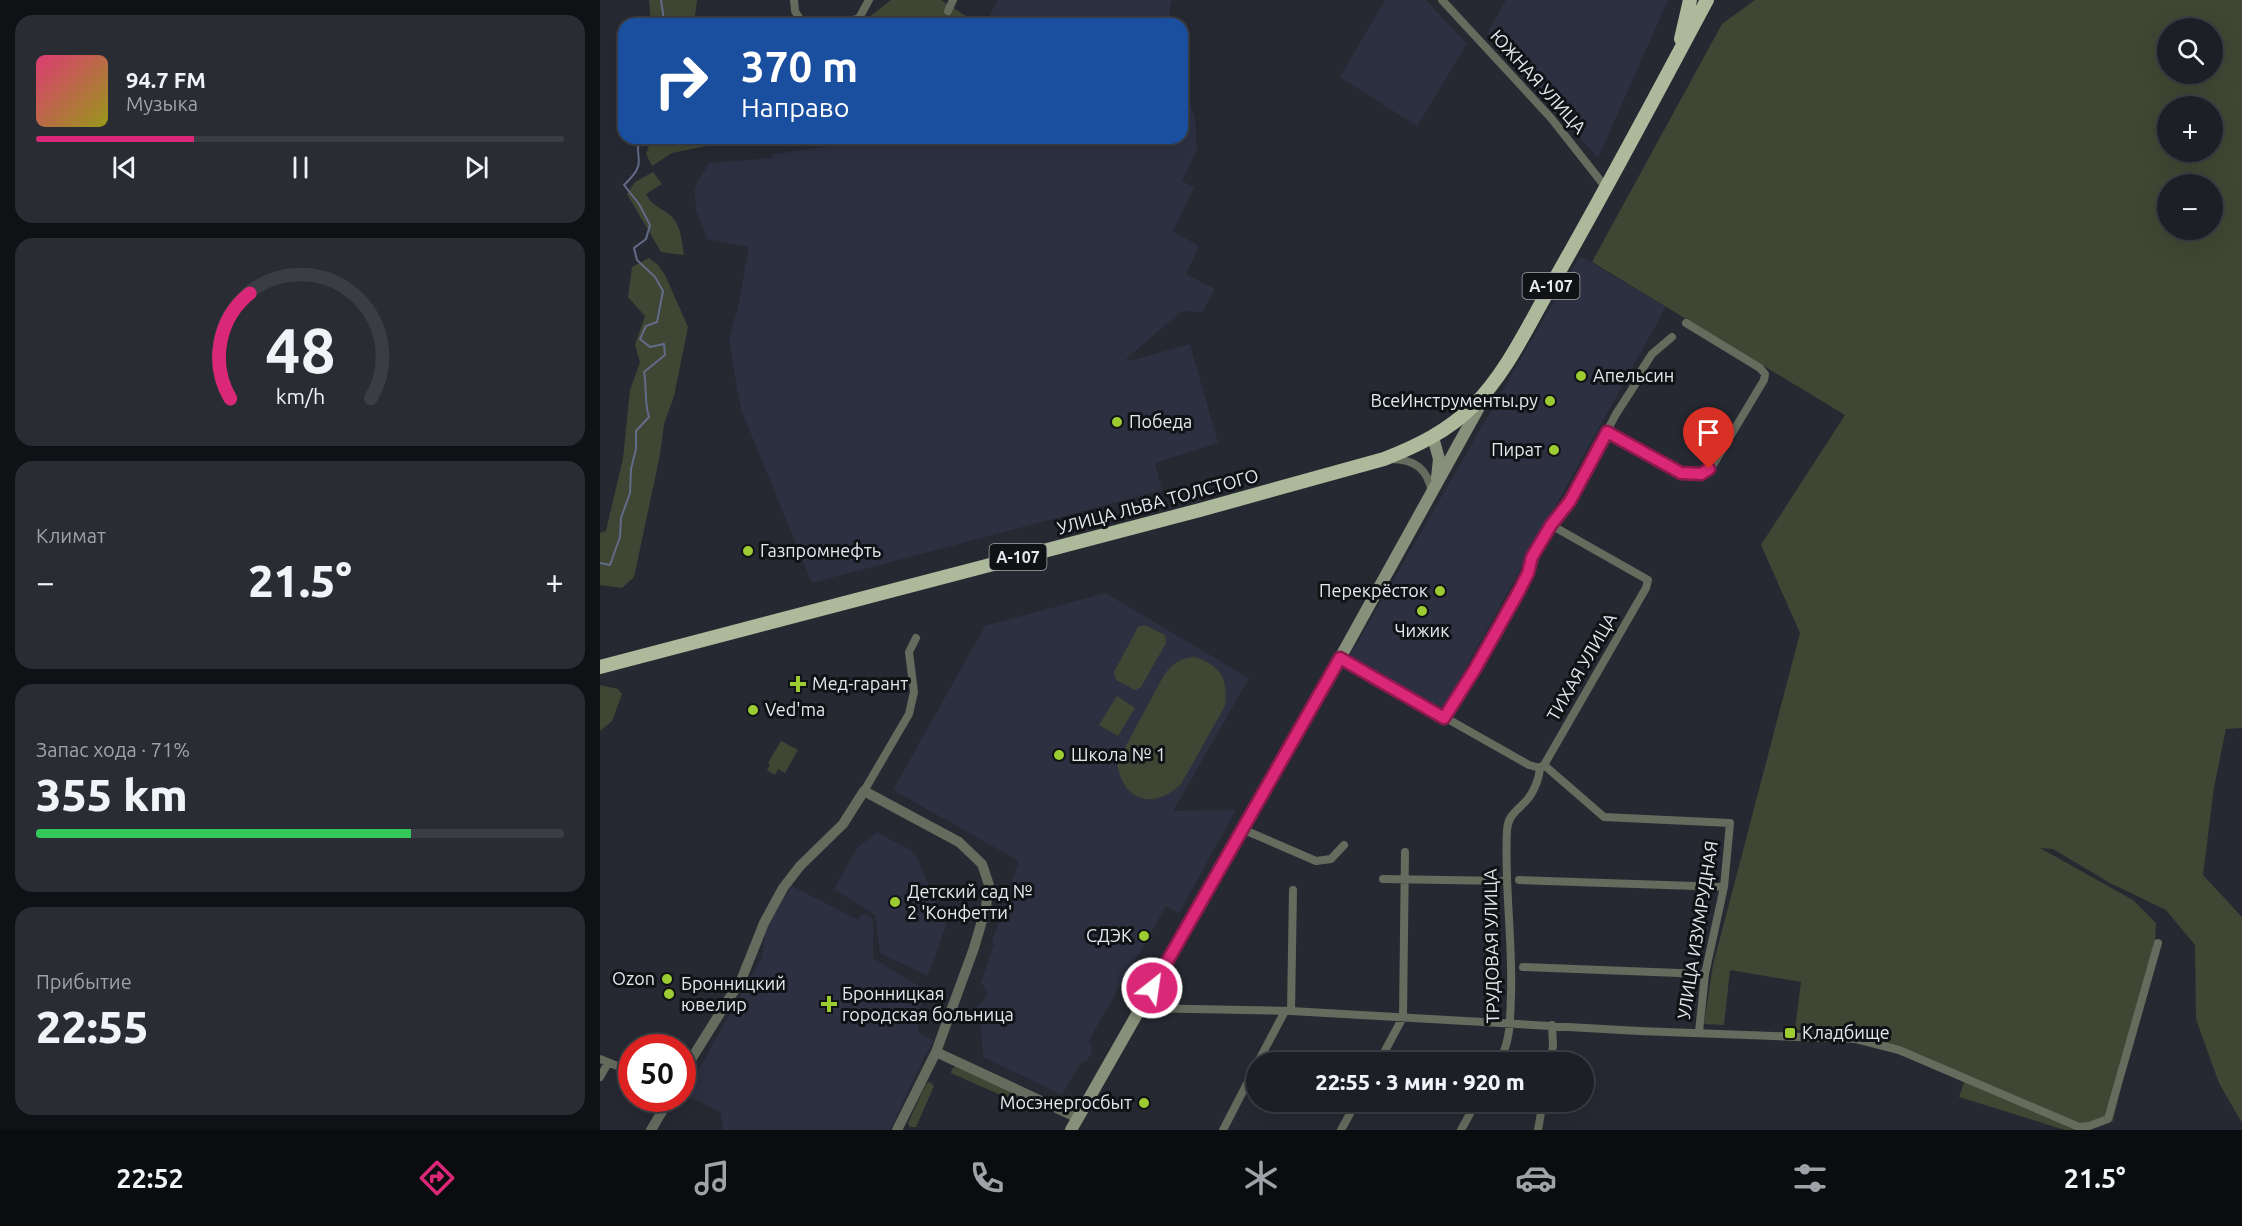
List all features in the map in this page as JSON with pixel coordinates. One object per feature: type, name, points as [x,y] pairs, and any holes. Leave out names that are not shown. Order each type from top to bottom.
[{"type":"highway","points":[[1679,45],[1690,0]]},
{"type":"highway","name":"А-107","points":[[1656,94],[1700,0]]},
{"type":"highway","name":"А-107","points":[[1493,382],[1607,189],[1707,0]]},
{"type":"highway","name":"УЛИЦА ЛЬВА ТОЛСТОГО","points":[[600,667],[1200,510],[1384,459],[1433,437],[1466,412],[1493,382]]},
{"type":"main road","points":[[1071,1130],[1340,658],[1493,382]]},
{"type":"main road","points":[[1432,493],[1439,459],[1433,437]]},
{"type":"street","points":[[794,0],[795,11],[799,18]]},
{"type":"street","points":[[859,18],[869,0]]},
{"type":"street","points":[[948,11],[953,0]]},
{"type":"street","name":"ЮЖНАЯ УЛИЦА","points":[[1442,0],[1551,118],[1607,189]]},
{"type":"street","points":[[1607,432],[1681,473],[1701,474],[1713,465],[1764,380],[1765,374],[1760,368],[1686,323]]},
{"type":"street","points":[[1444,718],[1519,591],[1528,573],[1532,557],[1551,525],[1570,501],[1652,354],[1672,337]]},
{"type":"street","points":[[1384,459],[1408,460],[1417,464],[1428,478],[1432,493]]},
{"type":"street","name":"ТИХАЯ УЛИЦА","points":[[1507,828],[1509,818],[1531,795],[1542,766],[1647,588],[1648,580],[1551,525]]},
{"type":"street","points":[[696,1052],[742,978],[758,936],[783,888],[800,866],[843,824],[909,714],[914,692],[909,652],[916,638]]},
{"type":"street","points":[[1340,658],[1529,765],[1542,766]]},
{"type":"street","name":"УЛИЦА ИЗУМРУДНАЯ","points":[[1542,766],[1604,817],[1730,824],[1724,887],[1706,974],[1699,1032]]},
{"type":"street","points":[[864,791],[959,842],[977,858],[988,878],[989,893],[986,907],[936,1052],[897,1130]]},
{"type":"street","name":"ТРУДОВАЯ УЛИЦА","points":[[1505,1052],[1510,1022],[1512,942],[1507,881],[1507,828]]},
{"type":"street","points":[[1242,829],[1316,861],[1331,859],[1344,845]]},
{"type":"street","points":[[1384,1052],[1403,1017],[1405,852]]},
{"type":"street","points":[[1383,879],[1507,881]]},
{"type":"street","points":[[1519,880],[1724,887]]},
{"type":"street","points":[[1264,1052],[1288,1011],[1293,891]]},
{"type":"street","points":[[1140,1008],[1288,1011],[1856,1039],[1908,1054],[2076,1128],[2108,1119],[2158,942]]},
{"type":"street","points":[[1523,968],[1706,974]]},
{"type":"street","points":[[1552,1025],[1552,1052]]},
{"type":"street","points":[[936,1052],[1078,1118]]},
{"type":"street","points":[[600,1077],[604,1061],[618,1066]]},
{"type":"street","points":[[1223,1130],[1246,1086]]},
{"type":"street","points":[[651,1130],[662,1112]]},
{"type":"street","points":[[1341,1130],[1351,1112]]},
{"type":"street","points":[[1461,1130],[1471,1112]]},
{"type":"street","points":[[1538,1130],[1541,1112]]},
{"type":"shaded area","points":[[998,0],[1171,0],[1168,18],[991,18],[990,14]]},
{"type":"shaded area","points":[[1385,0],[1426,0],[1467,44],[1417,126],[1340,77]]},
{"type":"shaded area","points":[[1506,0],[1668,0],[1598,158],[1487,33]]},
{"type":"shaded area","points":[[1188,97],[1195,118],[1197,150],[1182,181],[1194,187],[1173,231],[1199,246],[1186,274],[1215,289],[1203,312],[1182,311],[1126,359],[1130,361],[1190,344],[1218,443],[1155,463],[1162,490],[812,583],[742,412],[737,389],[729,339],[738,307],[749,247],[707,239],[696,209],[694,188],[709,163],[772,158],[772,154],[840,144],[1188,144]]},
{"type":"shaded area","points":[[1580,256],[1666,307],[1443,709],[1349,657]]},
{"type":"shaded area","points":[[1105,593],[1249,678],[1173,811],[1236,810],[1179,913],[1166,906],[1088,1042],[1093,1046],[1091,1048],[1093,1051],[1087,1060],[1080,1064],[1062,1095],[983,1057],[980,1011],[976,1006],[984,1001],[988,992],[981,983],[1019,861],[893,790],[985,626]]},
{"type":"shaded area","name":"Детский сад № 2 'Конфетти'","points":[[877,832],[915,853],[946,925],[928,976],[880,953],[875,915],[834,889],[857,848]]},
{"type":"shaded area","name":"Бронницкая городская больница","points":[[792,886],[858,920],[862,913],[873,919],[873,958],[929,992],[918,1010],[918,1032],[934,1041],[924,1057],[890,1130],[723,1130],[721,1113],[696,1100],[696,1074],[762,957],[765,933],[777,907]]},
{"type":"green space","points":[[649,0],[697,0],[695,18],[650,18]]},
{"type":"green space","points":[[891,0],[941,0],[968,18],[868,18]]},
{"type":"green space","points":[[1755,0],[2242,0],[2242,728],[2226,729],[2214,787],[2203,875],[2242,917],[2242,1123],[2219,1083],[2196,1019],[2195,945],[2166,910],[2110,883],[2053,849],[2040,848],[2133,900],[2156,923],[2155,942],[2113,1121],[2089,1130],[2065,1130],[1959,1097],[1966,1077],[1853,1035],[1795,1030],[1801,982],[1730,970],[1724,1025],[1704,1024],[1713,965],[1800,633],[1761,545],[1845,415],[1592,262],[1722,24]]},
{"type":"green space","points":[[650,144],[716,144],[672,153],[652,166],[646,154]]},
{"type":"green space","points":[[653,172],[662,184],[646,194],[654,205],[669,214],[675,221],[681,234],[684,255],[661,252],[627,194],[635,182]]},
{"type":"green space","points":[[649,258],[665,275],[688,327],[674,396],[664,424],[660,455],[634,577],[622,588],[600,585],[600,533],[606,531],[623,458],[630,390],[640,362],[635,345],[645,316],[628,297],[632,267]]},
{"type":"green space","points":[[1145,625],[1165,635],[1166,643],[1141,687],[1135,690],[1116,680],[1114,672],[1138,627]]},
{"type":"green space","points":[[1195,657],[1212,665],[1221,675],[1225,688],[1225,706],[1181,784],[1160,797],[1140,798],[1125,786],[1117,762],[1164,675],[1177,662]]},
{"type":"green space","points":[[600,685],[618,689],[622,694],[612,721],[600,731]]},
{"type":"green space","points":[[1117,696],[1135,708],[1118,736],[1099,725]]},
{"type":"green space","points":[[781,741],[798,750],[785,773],[778,769],[775,775],[767,770],[770,765],[768,763]]},
{"type":"green space","points":[[956,1066],[1040,1105],[1041,1108],[1034,1110],[951,1073]]},
{"type":"green space","points":[[930,1082],[934,1086],[916,1127],[910,1127],[908,1123],[926,1084]]},
{"type":"waterway","points":[[661,0],[664,18]]},
{"type":"waterway","points":[[600,563],[610,565],[620,537],[621,518],[630,493],[636,431],[649,417],[644,372],[665,355],[664,344],[650,347],[640,339],[646,326],[657,322],[663,291],[655,277],[637,260],[634,248],[646,239],[650,225],[639,204],[624,185],[637,170],[639,144]]},
{"type":"place","name":"Апельсин","points":[[1581,376]]},
{"type":"place","name":"ВсеИнструменты.ру","points":[[1550,401]]},
{"type":"place","name":"Победа","points":[[1117,422]]},
{"type":"place","name":"Пират","points":[[1554,450]]},
{"type":"place","name":"Газпромнефть","points":[[748,551]]},
{"type":"place","name":"Перекрёсток","points":[[1440,591]]},
{"type":"place","name":"Чижик","points":[[1422,611]]},
{"type":"place","name":"Мед-гарант","points":[[798,684]]},
{"type":"place","name":"Ved'ma","points":[[753,710]]},
{"type":"place","name":"Школа № 1","points":[[1059,755]]},
{"type":"place","name":"Детский сад № 2 'Конфетти'","points":[[895,902]]},
{"type":"place","name":"СДЭК","points":[[1144,936]]},
{"type":"place","name":"Ozon","points":[[667,979]]},
{"type":"place","name":"Бронницкий ювелир","points":[[669,994]]},
{"type":"place","name":"Бронницкая городская больница","points":[[829,1004]]},
{"type":"place","name":"Кладбище","points":[[1790,1033]]},
{"type":"place","name":"Мосэнергосбыт","points":[[1144,1103]]},
{"type":"route","points":[[1152,988],[1340,658],[1444,718],[1519,591],[1528,573],[1532,557],[1556,517],[1570,501],[1607,432],[1681,473],[1701,474],[1709,469]]}]
